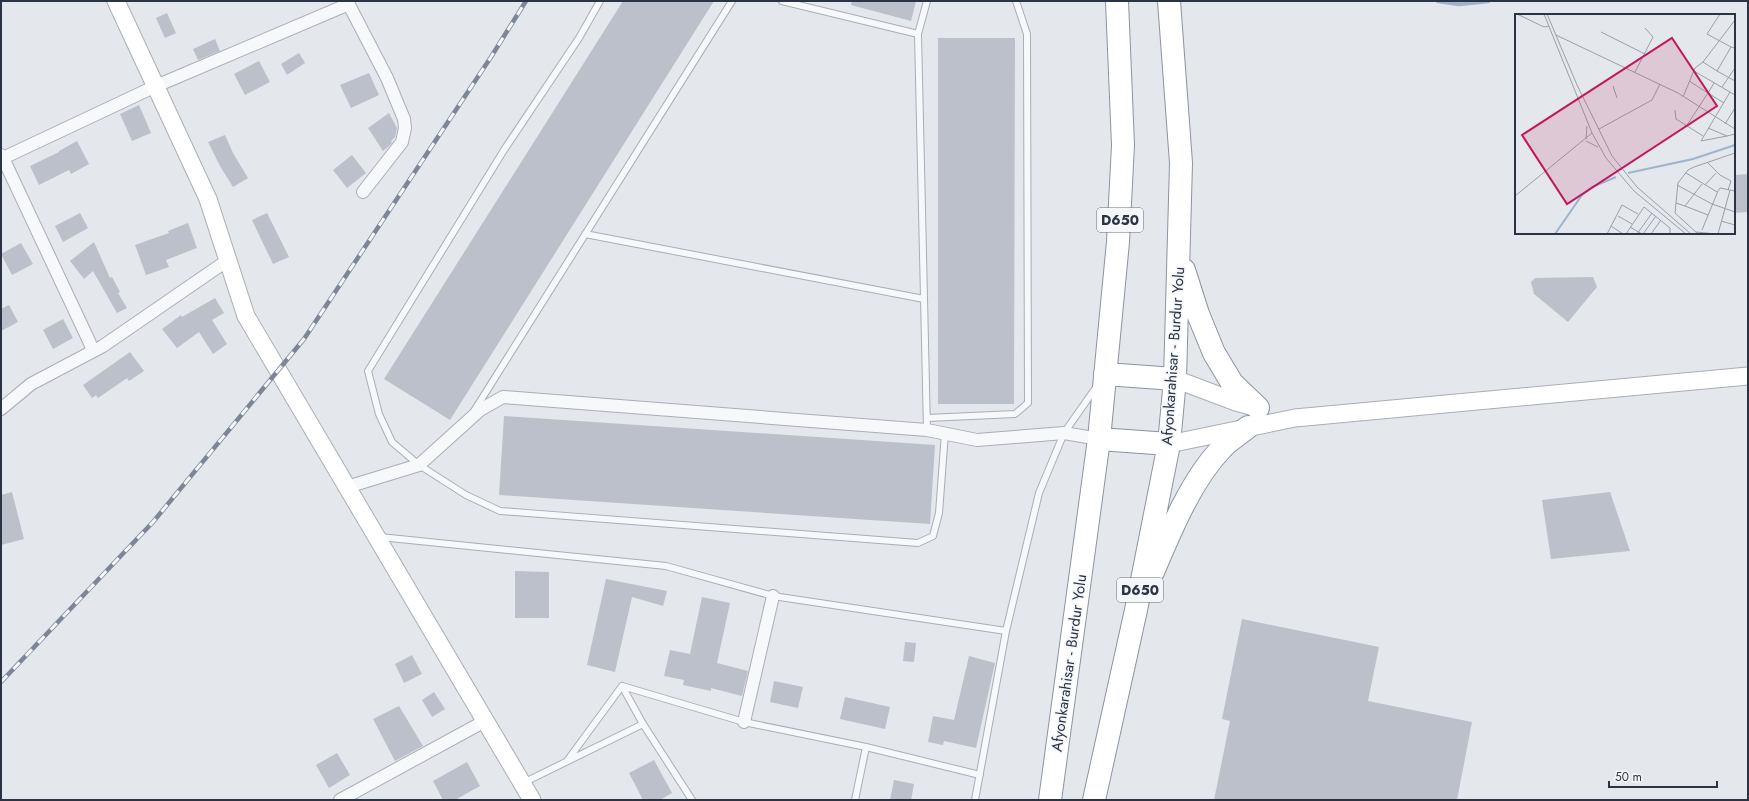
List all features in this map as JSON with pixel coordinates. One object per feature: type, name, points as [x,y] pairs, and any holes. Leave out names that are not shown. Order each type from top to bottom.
[{"type":"highway","name":"Afyonkarahisar - Burdur Yolu","points":[[1050,800],[1099,439],[1118,242],[1123,145],[1117,1]]},
{"type":"highway","name":"Afyonkarahisar - Burdur Yolu","points":[[1094,800],[1136,610],[1169,444],[1175,379],[1181,163],[1169,1]]},
{"type":"highway","points":[[1179,255],[1198,314],[1214,352],[1232,383],[1258,408]]},
{"type":"highway","points":[[1105,374],[1175,379]]},
{"type":"highway","points":[[1136,610],[1169,536],[1187,500],[1206,468],[1222,448],[1248,427]]},
{"type":"highway","points":[[1099,439],[1169,444]]},
{"type":"street","points":[[116,1],[208,199],[246,316],[532,800]]},
{"type":"street","points":[[92,352],[89,341],[2,157],[156,86],[348,2],[387,78],[404,119],[405,128],[402,142],[363,192]]},
{"type":"street","points":[[1,409],[31,384],[92,352],[228,260]]},
{"type":"street","points":[[1169,444],[1295,418],[1748,376]]},
{"type":"street","points":[[1175,379],[1236,402],[1295,418]]},
{"type":"street","points":[[347,487],[419,464],[480,410],[503,397],[927,424],[945,433],[977,440],[1064,433],[1099,439]]},
{"type":"street","points":[[744,722],[773,596]]},
{"type":"street","points":[[340,800],[485,720]]},
{"type":"lane","points":[[600,1],[579,38],[504,150],[368,371],[379,414],[392,442],[419,464],[466,495],[500,511],[918,542],[933,536],[939,513],[945,433]]},
{"type":"lane","points":[[468,420],[732,1]]},
{"type":"lane","points":[[782,1],[918,34]]},
{"type":"lane","points":[[927,1],[918,34],[927,424],[1015,414],[1028,403],[1027,34],[1016,1]]},
{"type":"lane","points":[[585,234],[924,299]]},
{"type":"lane","points":[[975,800],[1006,631],[1039,493],[1064,433],[1105,374]]},
{"type":"lane","points":[[376,537],[666,566],[773,596],[1006,631]]},
{"type":"lane","points":[[622,686],[744,722],[866,747],[980,774]]},
{"type":"lane","points":[[622,686],[643,724],[692,800]]},
{"type":"lane","points":[[567,761],[622,686]]},
{"type":"lane","points":[[522,783],[643,724]]},
{"type":"lane","points":[[855,800],[866,747]]},
{"type":"building","points":[[623,1],[714,1],[450,420],[384,379]]},
{"type":"building","points":[[852,1],[916,1],[911,21],[851,5]]},
{"type":"building","points":[[167,13],[176,33],[165,38],[156,18]]},
{"type":"building","points":[[938,38],[1015,38],[1014,404],[938,404]]},
{"type":"building","points":[[215,39],[220,51],[198,60],[193,49]]},
{"type":"building","points":[[299,53],[305,63],[287,75],[281,64]]},
{"type":"building","points":[[259,61],[270,82],[245,95],[234,74]]},
{"type":"building","points":[[369,73],[379,95],[351,108],[340,85]]},
{"type":"building","points":[[139,105],[151,133],[132,141],[120,114]]},
{"type":"building","points":[[389,113],[397,128],[395,137],[391,141],[392,143],[383,151],[368,128]]},
{"type":"building","points":[[225,135],[233,153],[248,178],[233,187],[208,142]]},
{"type":"building","points":[[77,141],[89,164],[71,174],[69,170],[39,185],[30,166],[59,152]]},
{"type":"building","points":[[352,155],[366,173],[347,188],[333,170]]},
{"type":"building","points":[[1748,174],[1748,212],[1735,213],[1735,175]]},
{"type":"building","points":[[80,213],[88,228],[63,242],[55,226]]},
{"type":"building","points":[[267,213],[289,257],[273,264],[252,220]]},
{"type":"building","points":[[188,223],[197,248],[166,260],[169,267],[146,275],[135,245],[169,233],[168,231]]},
{"type":"building","points":[[94,242],[110,278],[112,277],[120,292],[118,293],[127,308],[117,313],[93,271],[84,279],[70,261]]},
{"type":"building","points":[[21,243],[33,264],[12,275],[1,254]]},
{"type":"building","points":[[1593,277],[1597,287],[1568,322],[1534,294],[1531,282],[1535,278]]},
{"type":"building","points":[[215,298],[224,313],[212,320],[227,344],[213,354],[199,332],[177,348],[162,329],[181,315],[182,317]]},
{"type":"building","points":[[9,305],[18,322],[1,331],[1,309]]},
{"type":"building","points":[[63,319],[73,338],[53,349],[43,330]]},
{"type":"building","points":[[130,352],[144,371],[129,381],[127,378],[98,398],[96,395],[92,398],[83,385]]},
{"type":"building","points":[[504,416],[935,445],[930,524],[499,495]]},
{"type":"building","points":[[12,492],[24,539],[1,545],[1,495]]},
{"type":"building","points":[[1610,492],[1630,551],[1551,559],[1542,500]]},
{"type":"building","points":[[515,571],[549,572],[549,618],[515,618]]},
{"type":"building","points":[[606,579],[667,591],[663,606],[632,597],[615,672],[587,665]]},
{"type":"building","points":[[702,597],[730,603],[717,663],[748,671],[742,696],[711,688],[711,691],[683,685],[684,680],[664,676],[670,650],[690,654]]},
{"type":"building","points":[[1242,619],[1379,647],[1368,701],[1472,722],[1457,800],[1214,800],[1230,721],[1222,719]]},
{"type":"building","points":[[905,642],[916,643],[914,662],[903,661]]},
{"type":"building","points":[[412,655],[422,674],[404,683],[395,664]]},
{"type":"building","points":[[969,656],[995,663],[976,748],[944,741],[943,745],[928,742],[933,716],[954,720]]},
{"type":"building","points":[[774,681],[803,687],[798,708],[770,702]]},
{"type":"building","points":[[434,692],[445,709],[432,717],[422,700]]},
{"type":"building","points":[[845,697],[890,707],[885,729],[840,719]]},
{"type":"building","points":[[399,706],[423,746],[395,761],[373,719]]},
{"type":"building","points":[[337,753],[350,775],[329,788],[316,765]]},
{"type":"building","points":[[654,760],[672,793],[660,800],[643,800],[629,773]]},
{"type":"building","points":[[467,762],[480,786],[455,800],[443,800],[433,781]]},
{"type":"building","points":[[894,780],[914,784],[911,800],[890,800]]},
{"type":"waterway","points":[[1438,1],[1459,4],[1488,1]]},
{"type":"railway","points":[[1,682],[153,522],[304,339],[491,57],[526,1]]}]
